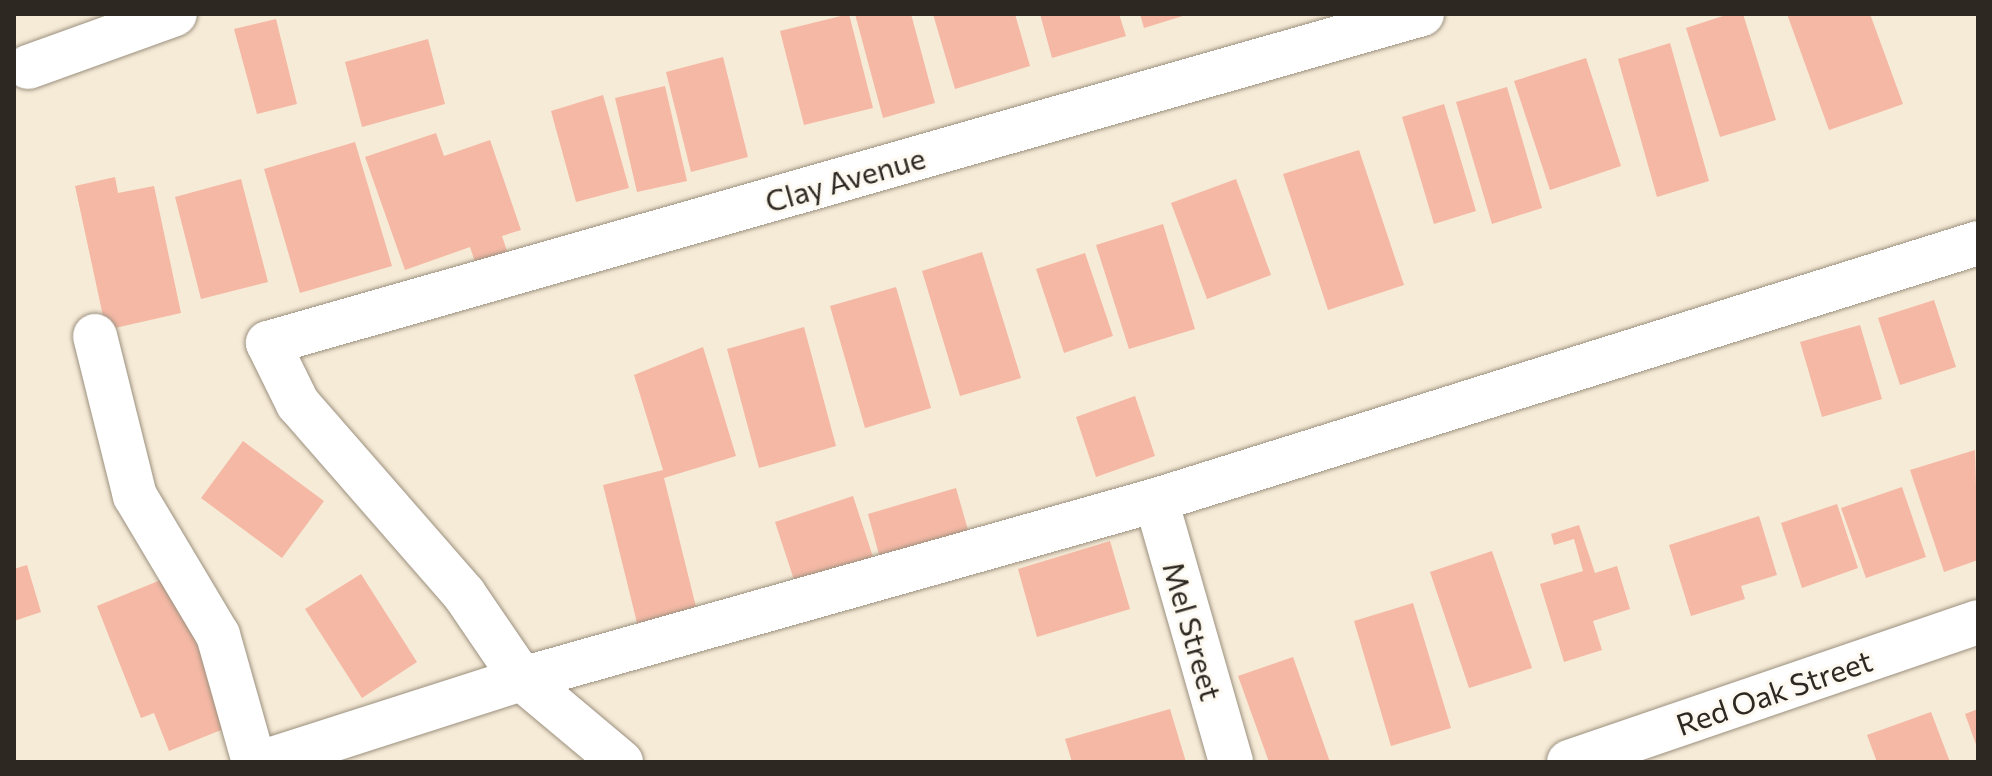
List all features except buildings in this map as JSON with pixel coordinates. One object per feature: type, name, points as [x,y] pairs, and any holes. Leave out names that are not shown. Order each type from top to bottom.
[{"type":"street","points":[[28,67],[175,14]]},
{"type":"street","name":"Clay Avenue","points":[[522,679],[464,594],[298,404],[268,343],[1422,14]]},
{"type":"street","points":[[263,762],[522,679],[1156,500],[1978,243]]},
{"type":"street","points":[[95,336],[135,496],[218,635],[254,762]]},
{"type":"street","name":"Mel Street","points":[[1156,500],[1231,762]]},
{"type":"street","name":"Red Oak Street","points":[[1569,762],[1978,622]]},
{"type":"street","points":[[522,679],[621,762]]}]
